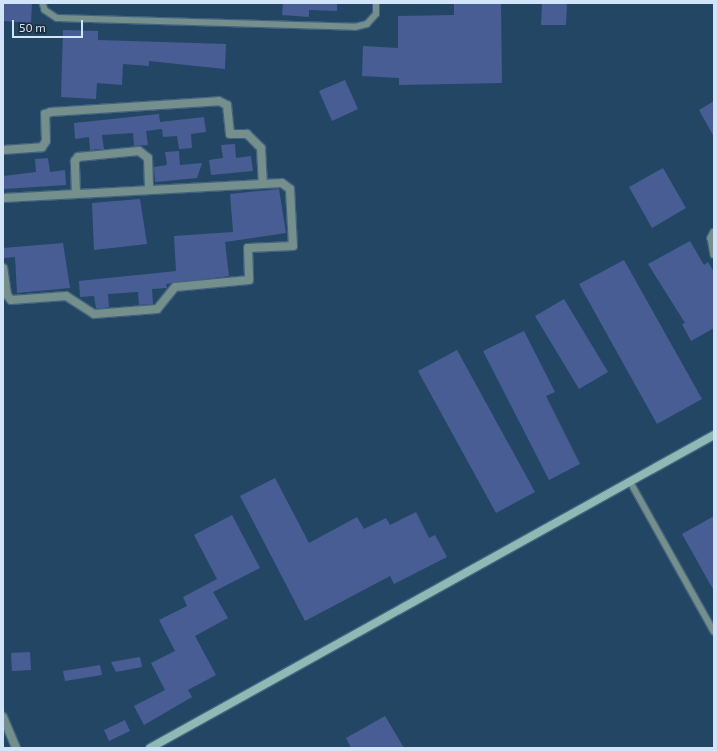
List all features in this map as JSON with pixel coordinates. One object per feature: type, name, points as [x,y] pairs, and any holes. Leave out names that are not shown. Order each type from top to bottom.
[{"type":"street","points":[[3,150],[42,147],[46,141],[45,114],[51,112],[219,101],[227,105],[230,134],[247,134],[261,148],[263,184]]},
{"type":"street","points":[[76,194],[74,161],[78,157],[140,151],[148,158],[149,190]]},
{"type":"street","points":[[3,198],[282,183],[290,189],[293,246],[248,248],[249,280],[175,287],[157,309],[94,314],[66,296],[12,300],[6,295],[3,268]]},
{"type":"street","points":[[150,748],[714,435]]},
{"type":"street","points":[[3,717],[16,748]]},
{"type":"lane","points":[[43,3],[45,10],[57,18],[355,27],[367,24],[376,14],[376,3]]},
{"type":"lane","points":[[714,232],[711,238],[714,255]]},
{"type":"lane","points":[[630,481],[714,631]]},
{"type":"building","points":[[3,3],[32,3],[31,23],[3,21]]},
{"type":"building","points":[[283,3],[337,3],[337,11],[309,10],[309,17],[282,15]]},
{"type":"building","points":[[454,3],[501,3],[502,83],[399,85],[399,78],[362,76],[363,46],[398,48],[398,16],[454,15]]},
{"type":"building","points":[[542,3],[567,3],[566,25],[541,25]]},
{"type":"building","points":[[63,30],[98,31],[98,40],[226,44],[225,69],[149,61],[149,66],[123,64],[122,85],[97,83],[96,99],[61,97]]},
{"type":"building","points":[[345,80],[358,109],[332,121],[319,91]]},
{"type":"building","points":[[714,101],[714,137],[699,110]]},
{"type":"building","points":[[159,114],[160,122],[204,117],[206,132],[191,134],[192,148],[179,149],[177,136],[163,137],[162,129],[146,131],[148,145],[134,146],[133,133],[102,135],[104,149],[90,150],[89,137],[75,139],[74,123]]},
{"type":"building","points":[[235,144],[236,158],[251,156],[253,171],[211,175],[209,160],[223,158],[221,145]]},
{"type":"building","points":[[179,151],[180,165],[202,163],[197,178],[155,182],[154,167],[167,165],[165,152]]},
{"type":"building","points":[[48,158],[50,172],[65,170],[66,185],[3,189],[3,176],[36,172],[35,159]]},
{"type":"building","points":[[663,168],[686,208],[652,228],[629,187]]},
{"type":"building","points":[[279,189],[286,233],[225,242],[229,276],[166,284],[167,288],[152,289],[153,304],[139,305],[138,292],[108,294],[109,307],[105,308],[96,308],[94,296],[80,297],[79,281],[176,271],[174,236],[233,232],[230,194]]},
{"type":"building","points":[[140,199],[147,244],[94,250],[92,203]]},
{"type":"building","points":[[690,241],[704,265],[708,262],[714,272],[714,328],[691,341],[682,324],[685,323],[648,264]]},
{"type":"building","points":[[63,243],[70,288],[17,293],[15,257],[3,258],[3,248]]},
{"type":"building","points":[[624,260],[702,399],[657,424],[579,284]]},
{"type":"building","points":[[564,299],[608,372],[579,389],[535,316]]},
{"type":"building","points":[[524,331],[555,392],[546,396],[580,464],[549,480],[483,351]]},
{"type":"building","points":[[457,350],[535,492],[496,513],[418,371]]},
{"type":"building","points":[[275,478],[309,543],[357,517],[364,529],[386,518],[390,525],[416,512],[429,538],[435,535],[447,557],[394,584],[390,576],[305,621],[240,496]]},
{"type":"building","points":[[232,515],[260,568],[213,592],[228,618],[195,636],[216,675],[188,690],[192,697],[144,725],[134,706],[165,690],[151,663],[175,651],[159,620],[187,606],[183,597],[217,579],[194,535]]},
{"type":"building","points":[[714,516],[714,591],[682,534]]},
{"type":"building","points":[[30,652],[31,670],[12,671],[11,653]]},
{"type":"building","points":[[140,657],[142,667],[116,672],[111,662]]},
{"type":"building","points":[[100,665],[102,675],[65,681],[63,671]]},
{"type":"building","points":[[385,716],[404,748],[351,748],[346,738]]},
{"type":"building","points":[[125,720],[130,731],[109,741],[104,730]]}]
